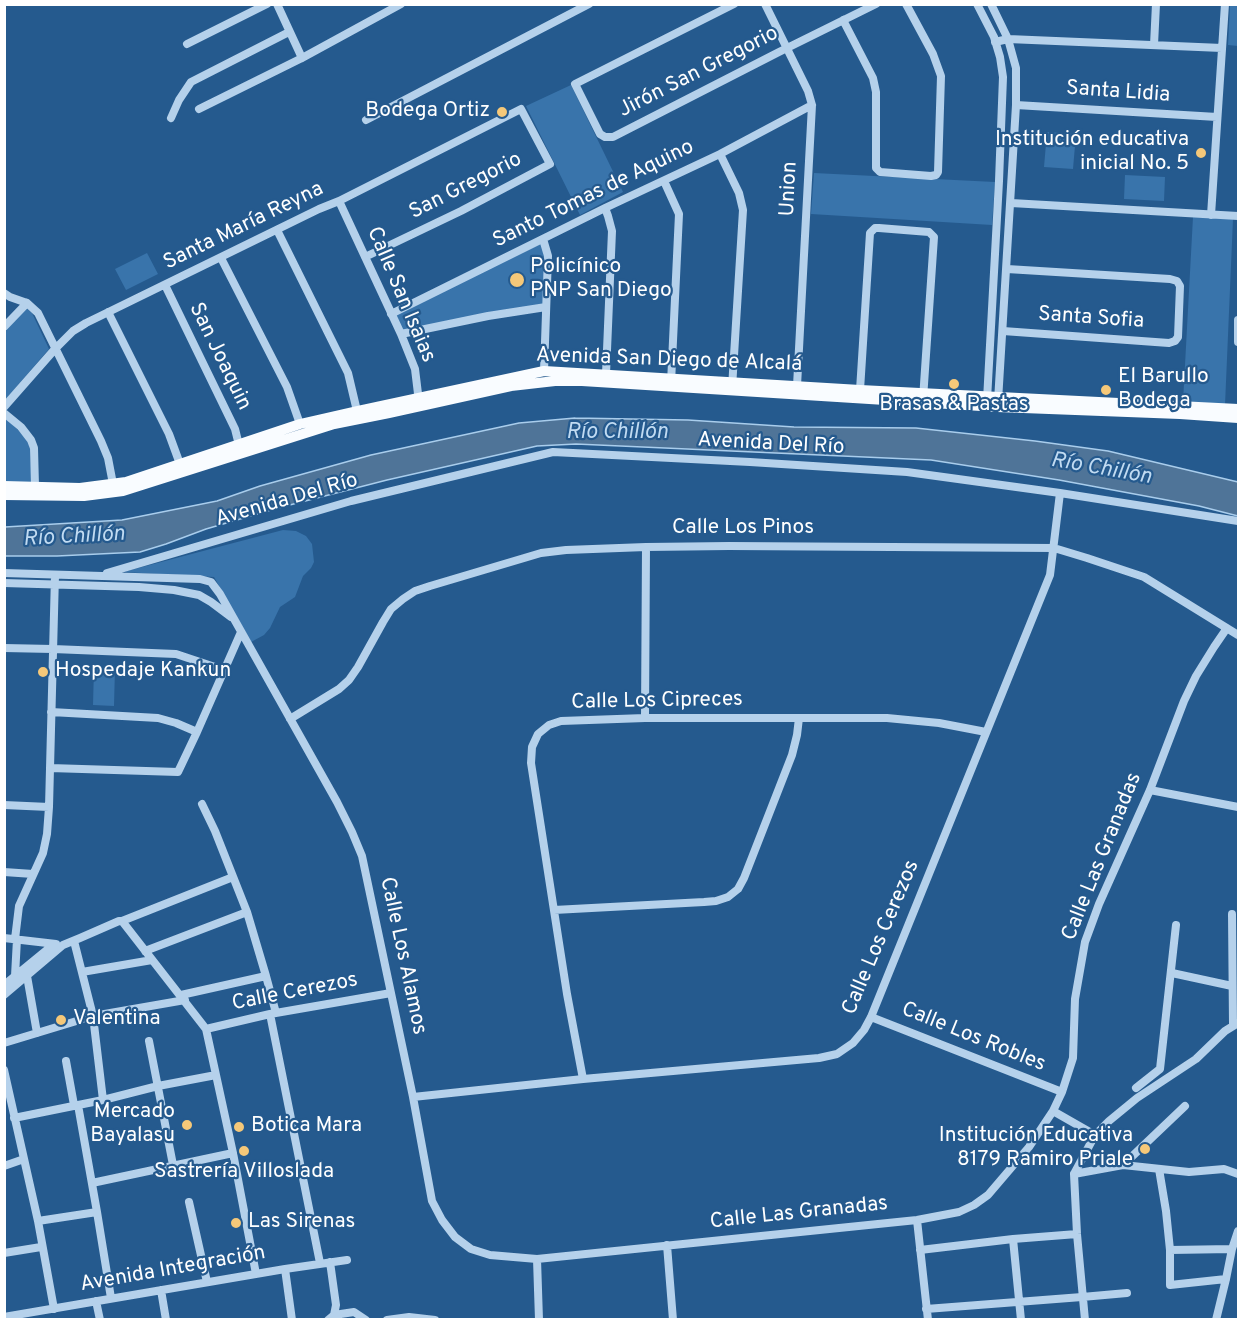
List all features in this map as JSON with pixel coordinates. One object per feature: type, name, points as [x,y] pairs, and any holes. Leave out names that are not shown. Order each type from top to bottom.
[{"type":"main road","name":"Avenida San Diego de Alcalá","points":[[4,495],[84,496],[123,491],[334,424],[544,371],[606,374],[671,382]]},
{"type":"main road","name":"Avenida San Diego de Alcalá","points":[[4,486],[80,488],[126,482],[300,424],[357,411],[538,382],[671,382],[1201,411],[1239,408]]},
{"type":"main road","name":"Avenida San Diego de Alcalá","points":[[732,386],[797,386],[923,397]]},
{"type":"main road","name":"Avenida San Diego de Alcalá","points":[[1201,411],[1239,418]]},
{"type":"street","points":[[187,44],[267,4]]},
{"type":"street","points":[[276,4],[302,58]]},
{"type":"street","points":[[199,109],[302,58],[401,4]]},
{"type":"street","points":[[366,120],[589,4]]},
{"type":"street","name":"Jirón San Gregorio","points":[[734,4],[575,84],[603,136],[613,137],[876,4]]},
{"type":"street","name":"Union","points":[[765,4],[808,91],[812,105],[797,386]]},
{"type":"street","points":[[843,20],[873,78],[876,93],[877,171],[936,175],[938,172],[941,76],[933,54],[906,4]]},
{"type":"street","points":[[977,4],[995,42],[1003,77],[992,401]]},
{"type":"street","points":[[991,4],[1008,39],[1016,68],[1016,105],[1003,331],[992,401]]},
{"type":"street","points":[[1154,45],[1156,4]]},
{"type":"street","points":[[1211,214],[1224,4]]},
{"type":"street","points":[[171,118],[191,82],[288,32]]},
{"type":"street","points":[[995,42],[1008,39],[1222,48]]},
{"type":"street","name":"Santo Tomas de Aquino","points":[[391,314],[720,154],[812,105]]},
{"type":"street","name":"Santa Lidia","points":[[1016,105],[1217,117]]},
{"type":"street","name":"San Gregorio","points":[[365,257],[461,211],[550,164],[522,109]]},
{"type":"street","name":"Santa María Reyna","points":[[4,407],[73,331],[522,109]]},
{"type":"street","points":[[720,154],[739,193],[743,210],[732,386]]},
{"type":"street","points":[[664,181],[679,214],[671,382]]},
{"type":"street","name":"Calle San Isaias","points":[[339,201],[415,369],[419,402]]},
{"type":"street","points":[[1011,203],[1239,216]]},
{"type":"street","points":[[605,208],[612,231],[606,374]]},
{"type":"street","points":[[860,390],[870,233],[875,228],[929,232],[934,237],[923,397]]},
{"type":"street","points":[[277,230],[348,373],[357,411]]},
{"type":"street","points":[[543,239],[548,256],[544,371]]},
{"type":"street","points":[[221,258],[287,387],[300,424]]},
{"type":"street","name":"Santa Sofia","points":[[1003,331],[1169,343],[1178,337],[1180,286],[1177,281],[1007,269]]},
{"type":"street","name":"San Joaquin","points":[[165,285],[235,429],[239,445]]},
{"type":"street","points":[[6,296],[27,303],[38,313],[108,458],[113,484]]},
{"type":"street","points":[[4,327],[27,303]]},
{"type":"street","points":[[401,334],[546,307]]},
{"type":"street","points":[[108,312],[169,434],[180,464]]},
{"type":"street","points":[[1239,320],[1239,342]]},
{"type":"street","points":[[4,413],[21,427],[31,440],[34,448],[35,486]]},
{"type":"street","name":"Avenida Del Río","points":[[98,576],[351,501],[553,452],[907,472],[1239,521]]},
{"type":"street","name":"Calle Los Cerezos","points":[[413,1097],[819,1058],[837,1054],[853,1043],[871,1017],[1050,575],[1060,493]]},
{"type":"street","name":"Calle Los Pinos","points":[[290,718],[339,689],[349,680],[391,609],[415,591],[541,553],[646,547],[729,546],[1054,548],[1144,577],[1239,635]]},
{"type":"street","points":[[645,718],[646,547]]},
{"type":"street","points":[[4,573],[98,576]]},
{"type":"street","points":[[15,976],[19,906],[43,853],[50,807],[55,574]]},
{"type":"street","name":"Calle Los Alamos","points":[[98,576],[200,579],[211,582],[220,594],[337,801],[362,856],[413,1097],[432,1202],[455,1237],[471,1249],[490,1255],[537,1259]]},
{"type":"street","points":[[4,583],[174,590],[197,594],[234,619]]},
{"type":"street","name":"Calle Las Granadas","points":[[537,1259],[917,1220],[959,1212],[988,1195],[1029,1147],[1053,1111],[1062,1092],[1073,1058],[1075,999],[1085,942],[1184,701],[1196,676],[1227,628]]},
{"type":"street","points":[[50,768],[178,772],[241,632]]},
{"type":"street","points":[[4,648],[176,654],[224,670]]},
{"type":"street","points":[[51,712],[158,718],[197,732]]},
{"type":"street","name":"Calle Los Cipreces","points":[[583,1079],[531,763],[532,747],[538,734],[549,725],[561,721],[645,718],[886,718],[960,726],[986,732]]},
{"type":"street","points":[[554,910],[704,902],[728,897],[738,889],[748,868],[792,755],[799,718]]},
{"type":"street","points":[[1149,790],[1239,807]]},
{"type":"street","points":[[202,804],[247,912],[266,976],[325,1263],[335,1297],[331,1317],[354,1312],[366,1320]]},
{"type":"street","points":[[4,805],[50,807]]},
{"type":"street","points":[[4,872],[33,874]]},
{"type":"street","points":[[4,938],[58,944],[74,941],[233,877]]},
{"type":"street","points":[[145,951],[247,912]]},
{"type":"street","points":[[1085,1320],[1074,1174],[1095,1135],[1109,1121],[1137,1098],[1196,1059],[1225,1031],[1236,1024],[1232,986],[1232,914]]},
{"type":"street","points":[[122,921],[206,1029],[256,1274]]},
{"type":"street","points":[[1136,1088],[1160,1069],[1176,925]]},
{"type":"street","points":[[74,941],[93,1016],[103,1100]]},
{"type":"street","points":[[4,995],[27,976],[58,944]]},
{"type":"street","points":[[4,985],[58,944]]},
{"type":"street","points":[[82,972],[152,960]]},
{"type":"street","points":[[1172,973],[1232,986]]},
{"type":"street","points":[[27,976],[37,1033]]},
{"type":"street","points":[[4,1043],[93,1016],[183,998],[266,976]]},
{"type":"street","name":"Calle Cerezos","points":[[206,1029],[273,1014],[391,993]]},
{"type":"street","name":"Calle Los Robles","points":[[871,1017],[1062,1092]]},
{"type":"street","points":[[149,1041],[173,1165]]},
{"type":"street","points":[[66,1061],[92,1183],[111,1298]]},
{"type":"street","points":[[4,1070],[8,1104],[14,1118],[38,1221],[54,1309]]},
{"type":"street","points":[[14,1118],[216,1075]]},
{"type":"street","points":[[1123,1165],[1185,1106]]},
{"type":"street","points":[[1053,1111],[1095,1135]]},
{"type":"street","points":[[92,1183],[233,1153]]},
{"type":"street","points":[[4,1166],[24,1159]]},
{"type":"street","points":[[1074,1174],[1123,1165],[1189,1172],[1224,1170],[1239,1174]]},
{"type":"street","points":[[1159,1169],[1170,1250],[1170,1286],[1226,1279]]},
{"type":"street","points":[[189,1202],[207,1282]]},
{"type":"street","points":[[38,1221],[97,1212]]},
{"type":"street","points":[[917,1220],[928,1320]]},
{"type":"street","points":[[1216,1320],[1239,1231]]},
{"type":"street","points":[[920,1250],[1077,1234]]},
{"type":"street","points":[[1013,1239],[1021,1320]]},
{"type":"street","points":[[667,1245],[673,1320]]},
{"type":"street","points":[[4,1253],[41,1247]]},
{"type":"street","points":[[1170,1250],[1233,1249]]},
{"type":"street","points":[[537,1259],[539,1320]]},
{"type":"street","name":"Avenida Integración","points":[[4,1317],[36,1316],[54,1309],[111,1298],[347,1260]]},
{"type":"street","points":[[285,1269],[292,1320]]},
{"type":"street","points":[[161,1290],[166,1320]]},
{"type":"street","points":[[927,1309],[1127,1293]]},
{"type":"street","points":[[96,1301],[100,1320]]},
{"type":"street","points":[[387,1320],[409,1317],[435,1320]]},
{"type":"shaded area","points":[[1230,5],[1238,5],[1238,46],[1228,45]]},
{"type":"shaded area","points":[[571,85],[623,192],[580,215],[526,106]]},
{"type":"shaded area","points":[[1047,132],[1076,134],[1073,169],[1044,167]]},
{"type":"shaded area","points":[[814,173],[995,182],[992,225],[811,214]]},
{"type":"shaded area","points":[[1125,175],[1165,177],[1164,201],[1124,199]]},
{"type":"shaded area","points":[[1193,217],[1233,219],[1225,405],[1183,402]]},
{"type":"shaded area","points":[[542,243],[544,304],[403,332],[395,315]]},
{"type":"shaded area","points":[[147,253],[158,274],[126,290],[115,269]]},
{"type":"shaded area","points":[[26,308],[32,313],[49,349],[5,400],[5,332]]},
{"type":"shaded area","points":[[4,416],[28,440],[32,483],[5,483]]},
{"type":"shaded area","points":[[283,530],[296,531],[306,536],[312,544],[314,562],[303,576],[295,597],[280,607],[264,635],[251,642],[214,577],[123,572]]},
{"type":"shaded area","points":[[94,668],[115,668],[114,706],[93,705]]},
{"type":"water","name":"Río Chillón","points":[[575,418],[688,420],[794,427],[916,428],[1108,451],[1238,482],[1238,516],[1199,506],[1059,480],[931,460],[576,444],[537,446],[387,480],[278,508],[206,529],[140,552],[5,556],[5,527],[122,520],[217,501],[260,486],[371,455],[519,423]]},
{"type":"place","name":"Bodega Ortiz","points":[[502,112]]},
{"type":"place","name":"Institución educativa inicial No. 5","points":[[1201,153]]},
{"type":"place","name":"Policínico PNP San Diego","points":[[517,280]]},
{"type":"place","name":"Brasas & Pastas","points":[[954,384]]},
{"type":"place","name":"El Barullo Bodega","points":[[1106,390]]},
{"type":"place","name":"Hospedaje Kankun","points":[[43,672]]},
{"type":"place","name":"Valentina","points":[[61,1020]]},
{"type":"place","name":"Mercado Bayalasu","points":[[187,1125]]},
{"type":"place","name":"Botica Mara","points":[[239,1127]]},
{"type":"place","name":"Institución Educativa 8179 Ramiro Priale","points":[[1145,1149]]},
{"type":"place","name":"Sastrería Villoslada","points":[[244,1151]]},
{"type":"place","name":"Las Sirenas","points":[[236,1223]]}]
